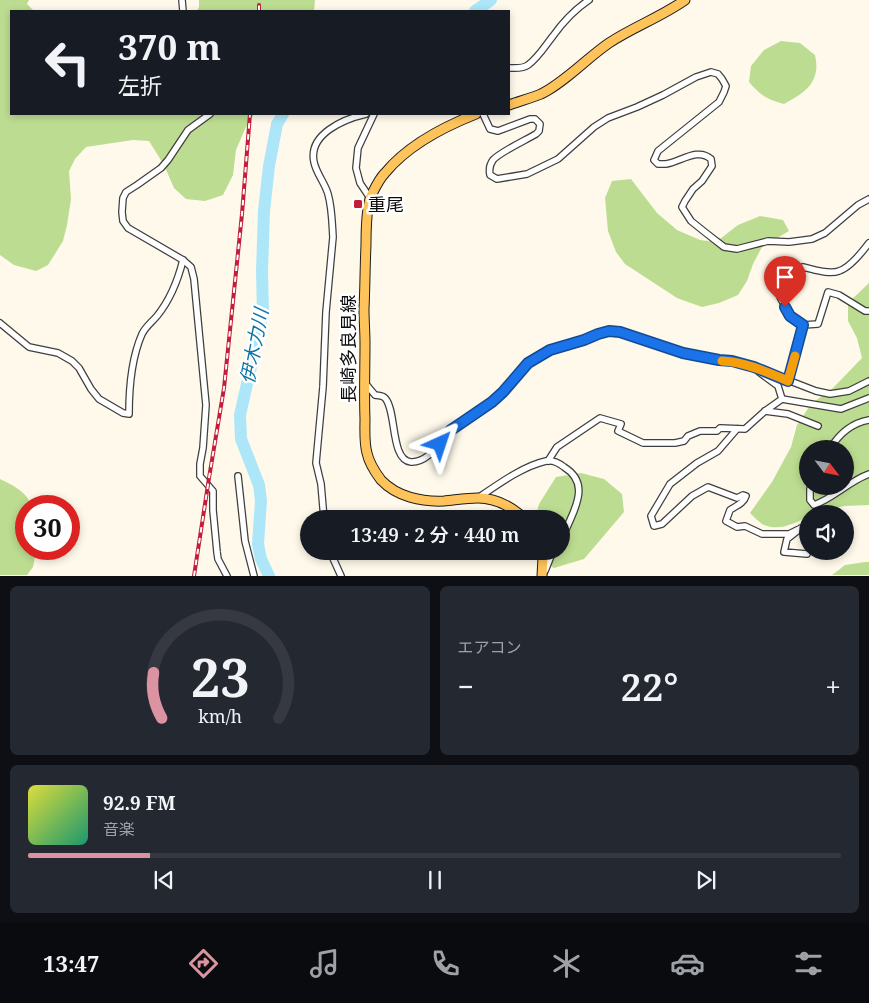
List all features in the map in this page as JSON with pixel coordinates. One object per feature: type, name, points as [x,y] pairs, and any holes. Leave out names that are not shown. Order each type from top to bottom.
[{"type":"main road","points":[[510,104],[542,93],[557,84],[610,43],[685,0]]},
{"type":"main road","name":"長崎多良見線","points":[[473,115],[440,130],[399,158],[384,174],[370,198],[366,233],[364,311],[365,438],[371,465],[382,481],[399,493],[426,500],[442,501],[478,498],[494,500],[516,510]]},
{"type":"main road","points":[[542,576],[544,560]]},
{"type":"street","points":[[510,68],[527,66],[542,51],[566,19],[588,0]]},
{"type":"street","points":[[483,115],[490,129],[498,131],[530,119],[535,119],[540,124],[539,132],[498,156],[492,161],[489,170],[490,175],[497,179],[527,174],[558,158],[594,127],[608,118],[637,107],[696,77],[711,72],[718,74],[726,86],[719,102],[658,152],[654,160],[658,164],[666,164],[697,154],[707,155],[711,159],[712,166],[702,181],[693,189],[682,207],[691,221],[706,234],[724,247],[737,249],[768,241],[789,242],[812,239],[834,227],[858,205],[869,199]]},
{"type":"street","points":[[209,115],[188,130],[161,168],[126,192],[123,198],[122,212],[128,228],[192,267],[206,405],[200,476],[213,491],[218,559],[227,576]]},
{"type":"street","points":[[323,510],[321,484],[316,462],[333,237],[332,210],[328,192],[314,164],[313,154],[315,144],[322,134],[334,126],[362,115]]},
{"type":"street","points":[[370,198],[360,183],[356,168],[358,148],[374,115]]},
{"type":"street","points":[[803,267],[825,272],[839,271],[852,262],[869,243]]},
{"type":"street","points":[[0,323],[30,347],[58,353],[72,361],[100,399],[128,414],[130,381],[142,334],[156,317],[173,290],[183,260]]},
{"type":"street","points":[[780,297],[790,316],[803,325],[818,324],[828,292],[839,295],[865,312],[869,311]]},
{"type":"street","points":[[788,381],[803,325]]},
{"type":"street","points":[[364,382],[375,395],[386,399],[389,405],[397,448],[401,456],[407,461],[413,462],[425,458],[451,430],[492,402],[528,363],[550,350],[609,331],[620,332],[683,353],[732,361],[754,367],[816,392],[830,394],[849,391],[869,381]]},
{"type":"street","points":[[754,367],[778,386],[782,399]]},
{"type":"street","points":[[548,461],[557,447],[600,418],[621,424],[618,431],[643,443],[675,443],[684,441],[688,436],[700,432],[717,431],[720,428],[745,429],[782,399],[841,409],[869,398]]},
{"type":"street","points":[[765,411],[788,414],[818,426]]},
{"type":"street","points":[[836,440],[855,424],[869,420]]},
{"type":"street","points":[[737,429],[718,451],[697,463],[670,484],[651,516],[654,526],[662,524],[692,496],[708,487],[737,498],[743,495],[746,496],[742,503],[730,510],[726,522],[737,527],[745,526],[762,534],[788,534],[799,529]]},
{"type":"street","points":[[478,498],[512,475],[548,461],[558,463],[575,476],[579,486],[576,507],[570,519]]},
{"type":"street","points":[[854,482],[869,474]]},
{"type":"street","points":[[238,476],[246,541],[254,576]]},
{"type":"street","points":[[810,495],[810,500],[814,505],[834,495]]},
{"type":"street","points":[[799,530],[787,539],[784,552],[799,553]]},
{"type":"street","points":[[334,560],[341,576]]},
{"type":"street","points":[[542,576],[549,560]]},
{"type":"green space","points":[[0,0],[29,0],[27,4],[33,10],[10,10],[10,115],[253,115],[236,150],[233,175],[223,195],[205,201],[186,199],[174,188],[164,165],[149,141],[133,140],[86,147],[75,159],[69,171],[71,199],[67,225],[63,241],[48,265],[36,271],[14,265],[0,255]]},
{"type":"green space","points":[[199,0],[315,0],[314,10],[198,10]]},
{"type":"green space","points":[[781,41],[800,43],[815,55],[816,65],[812,83],[799,95],[784,104],[757,91],[749,82],[751,66],[764,50]]},
{"type":"green space","points":[[631,179],[657,213],[677,230],[700,240],[716,242],[738,225],[760,216],[783,220],[789,231],[762,247],[747,281],[738,295],[719,303],[702,307],[677,298],[625,264],[616,252],[608,231],[605,198],[612,181]]},
{"type":"green space","points":[[869,283],[869,505],[799,505],[799,521],[780,527],[762,524],[750,513],[772,482],[791,447],[797,425],[811,404],[833,388],[862,358],[857,338],[848,321],[848,303]]},
{"type":"green space","points":[[581,473],[604,479],[622,494],[624,512],[584,559],[554,568],[540,560],[570,560],[570,510],[537,510],[539,504],[556,477]]},
{"type":"green space","points":[[0,479],[14,486],[25,495],[15,495],[15,560],[34,560],[33,567],[27,575],[0,575]]},
{"type":"green space","points":[[869,562],[869,575],[832,575],[845,565]]},
{"type":"waterway","name":"伊木力川","points":[[476,10],[491,0]]},
{"type":"waterway","name":"伊木力川","points":[[269,576],[261,559],[258,544],[261,501],[259,485],[241,439],[240,415],[263,313],[264,211],[269,166],[277,124],[282,115]]},
{"type":"railway","points":[[259,5],[259,10]]},
{"type":"railway","points":[[194,576],[224,388],[250,115]]},
{"type":"slow traffic","points":[[722,361],[732,361],[754,367],[788,381],[795,356]]},
{"type":"place","name":"重尾","points":[[358,204]]},
{"type":"route","points":[[440,444],[451,430],[492,402],[503,392],[528,363],[550,350],[609,331],[620,332],[683,353],[732,361],[754,367],[788,381],[803,325],[790,316],[785,307]]}]
